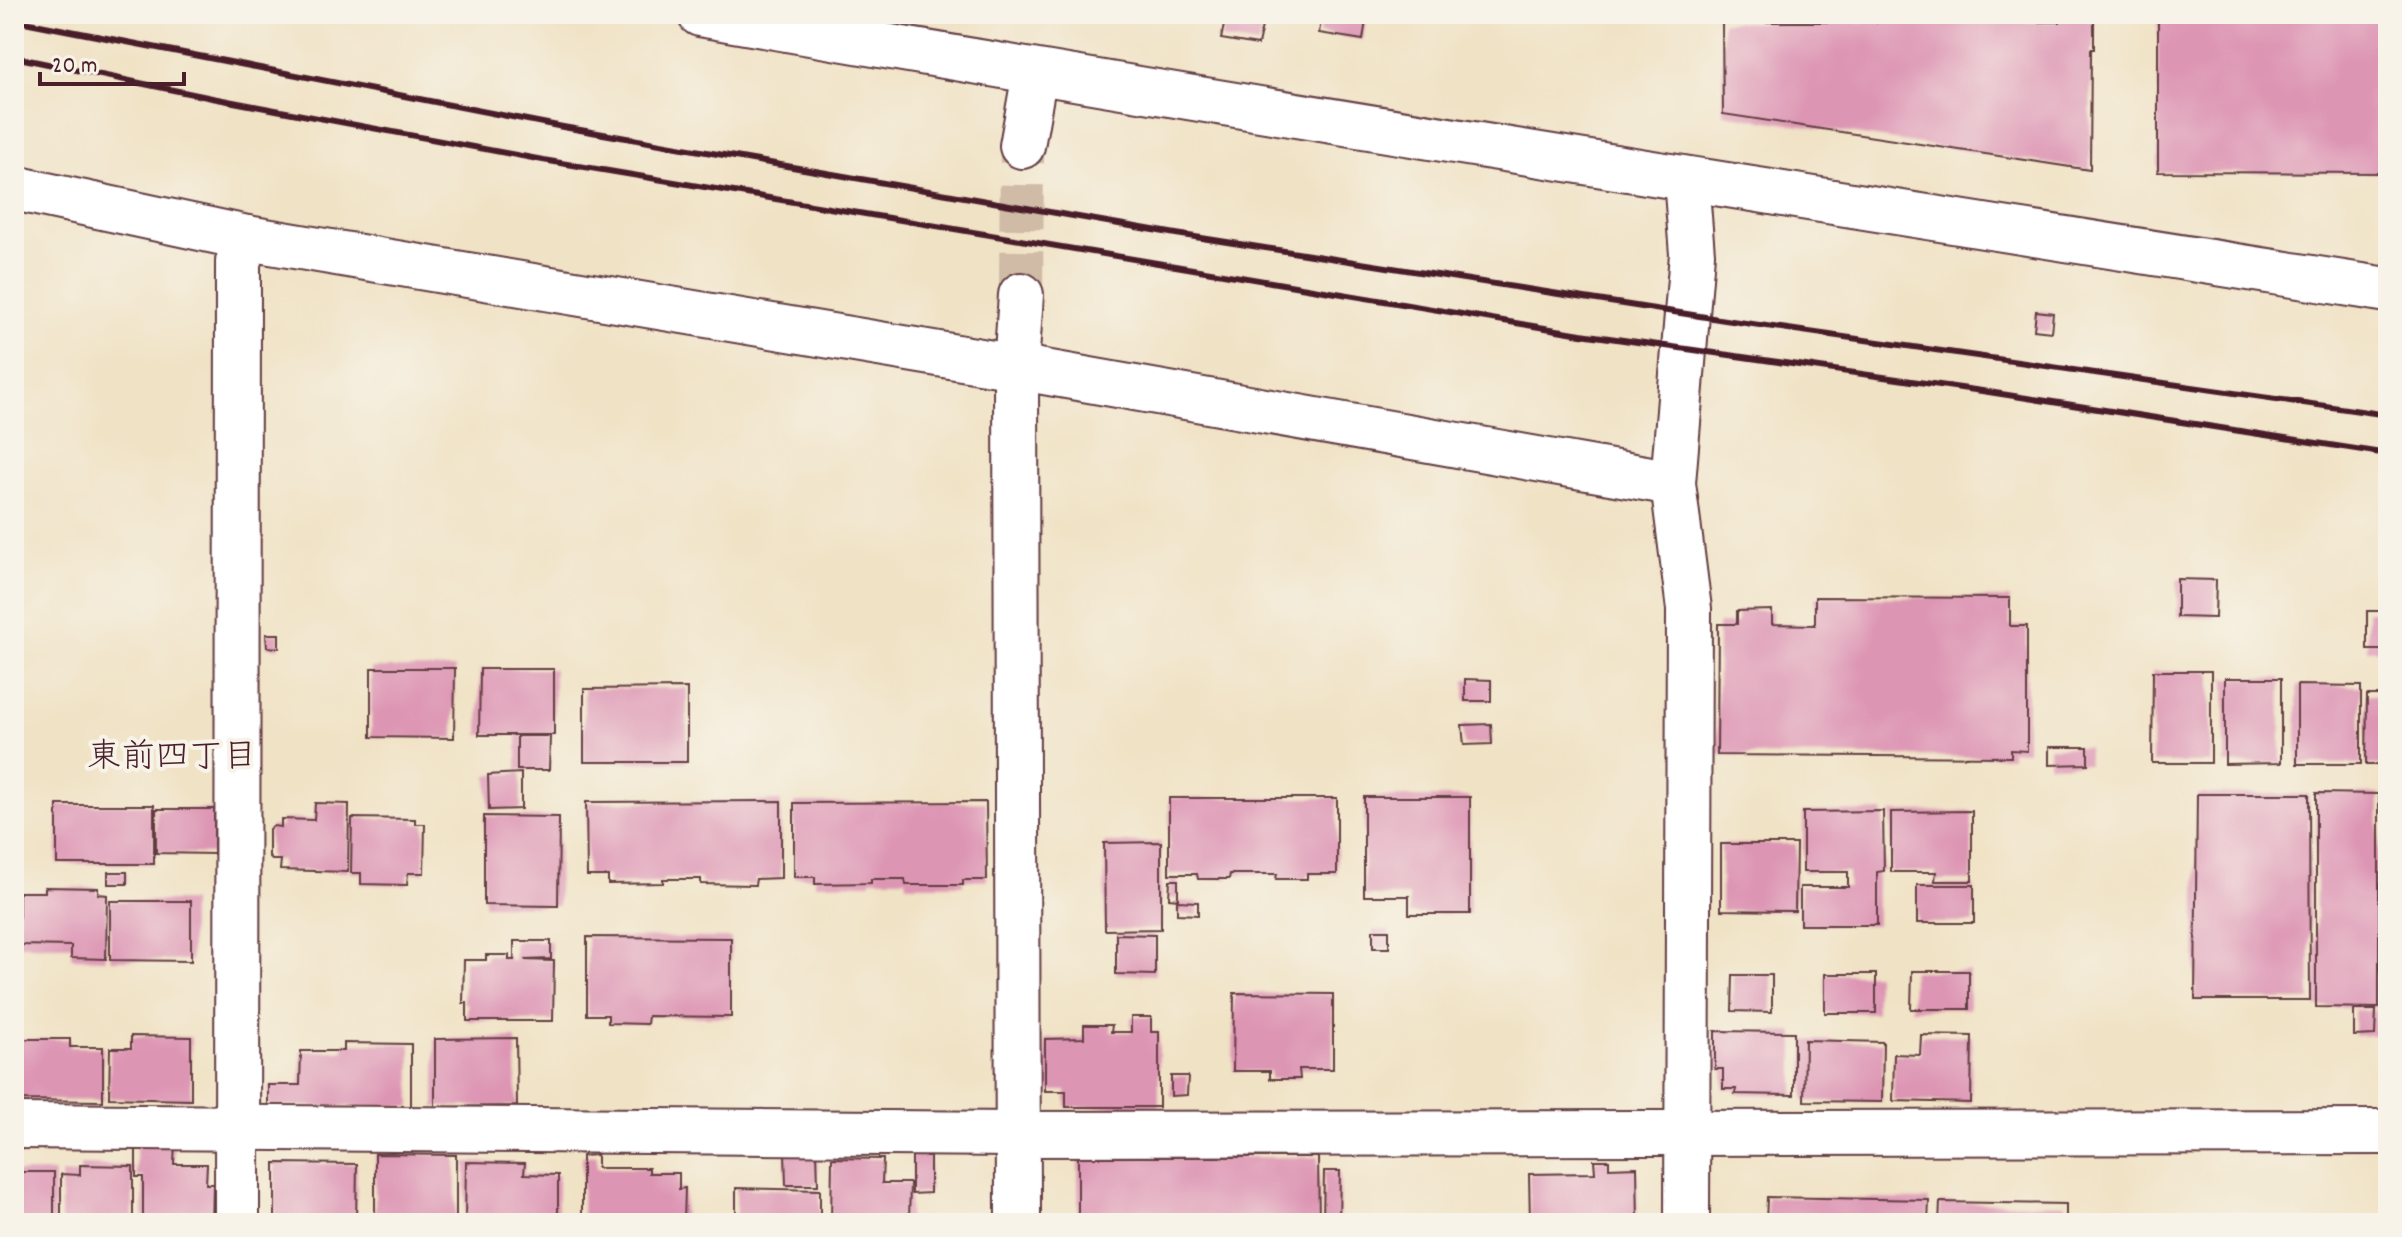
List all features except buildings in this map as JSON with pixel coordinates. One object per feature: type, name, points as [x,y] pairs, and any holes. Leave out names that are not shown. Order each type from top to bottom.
[{"type":"street","points":[[700,14],[1035,73],[2388,290]]},
{"type":"street","points":[[1022,146],[1035,73]]},
{"type":"street","points":[[1686,179],[1692,254],[1673,483],[1689,609],[1687,1223]]},
{"type":"street","points":[[14,188],[247,238],[1016,367],[1673,483]]},
{"type":"street","points":[[237,1223],[238,262],[247,238]]},
{"type":"street","points":[[1018,1223],[1016,367],[1021,295]]},
{"type":"street","points":[[14,1126],[1018,1134],[2388,1132]]},
{"type":"tunnel","points":[[1021,295],[1022,146]]},
{"type":"railway","points":[[14,20],[563,127],[1176,234],[1725,320],[2388,415]]},
{"type":"railway","points":[[14,57],[212,98],[543,160],[1581,334],[1982,391],[2388,454]]},
{"type":"district","name":"東前四丁目","points":[[172,754]]}]
